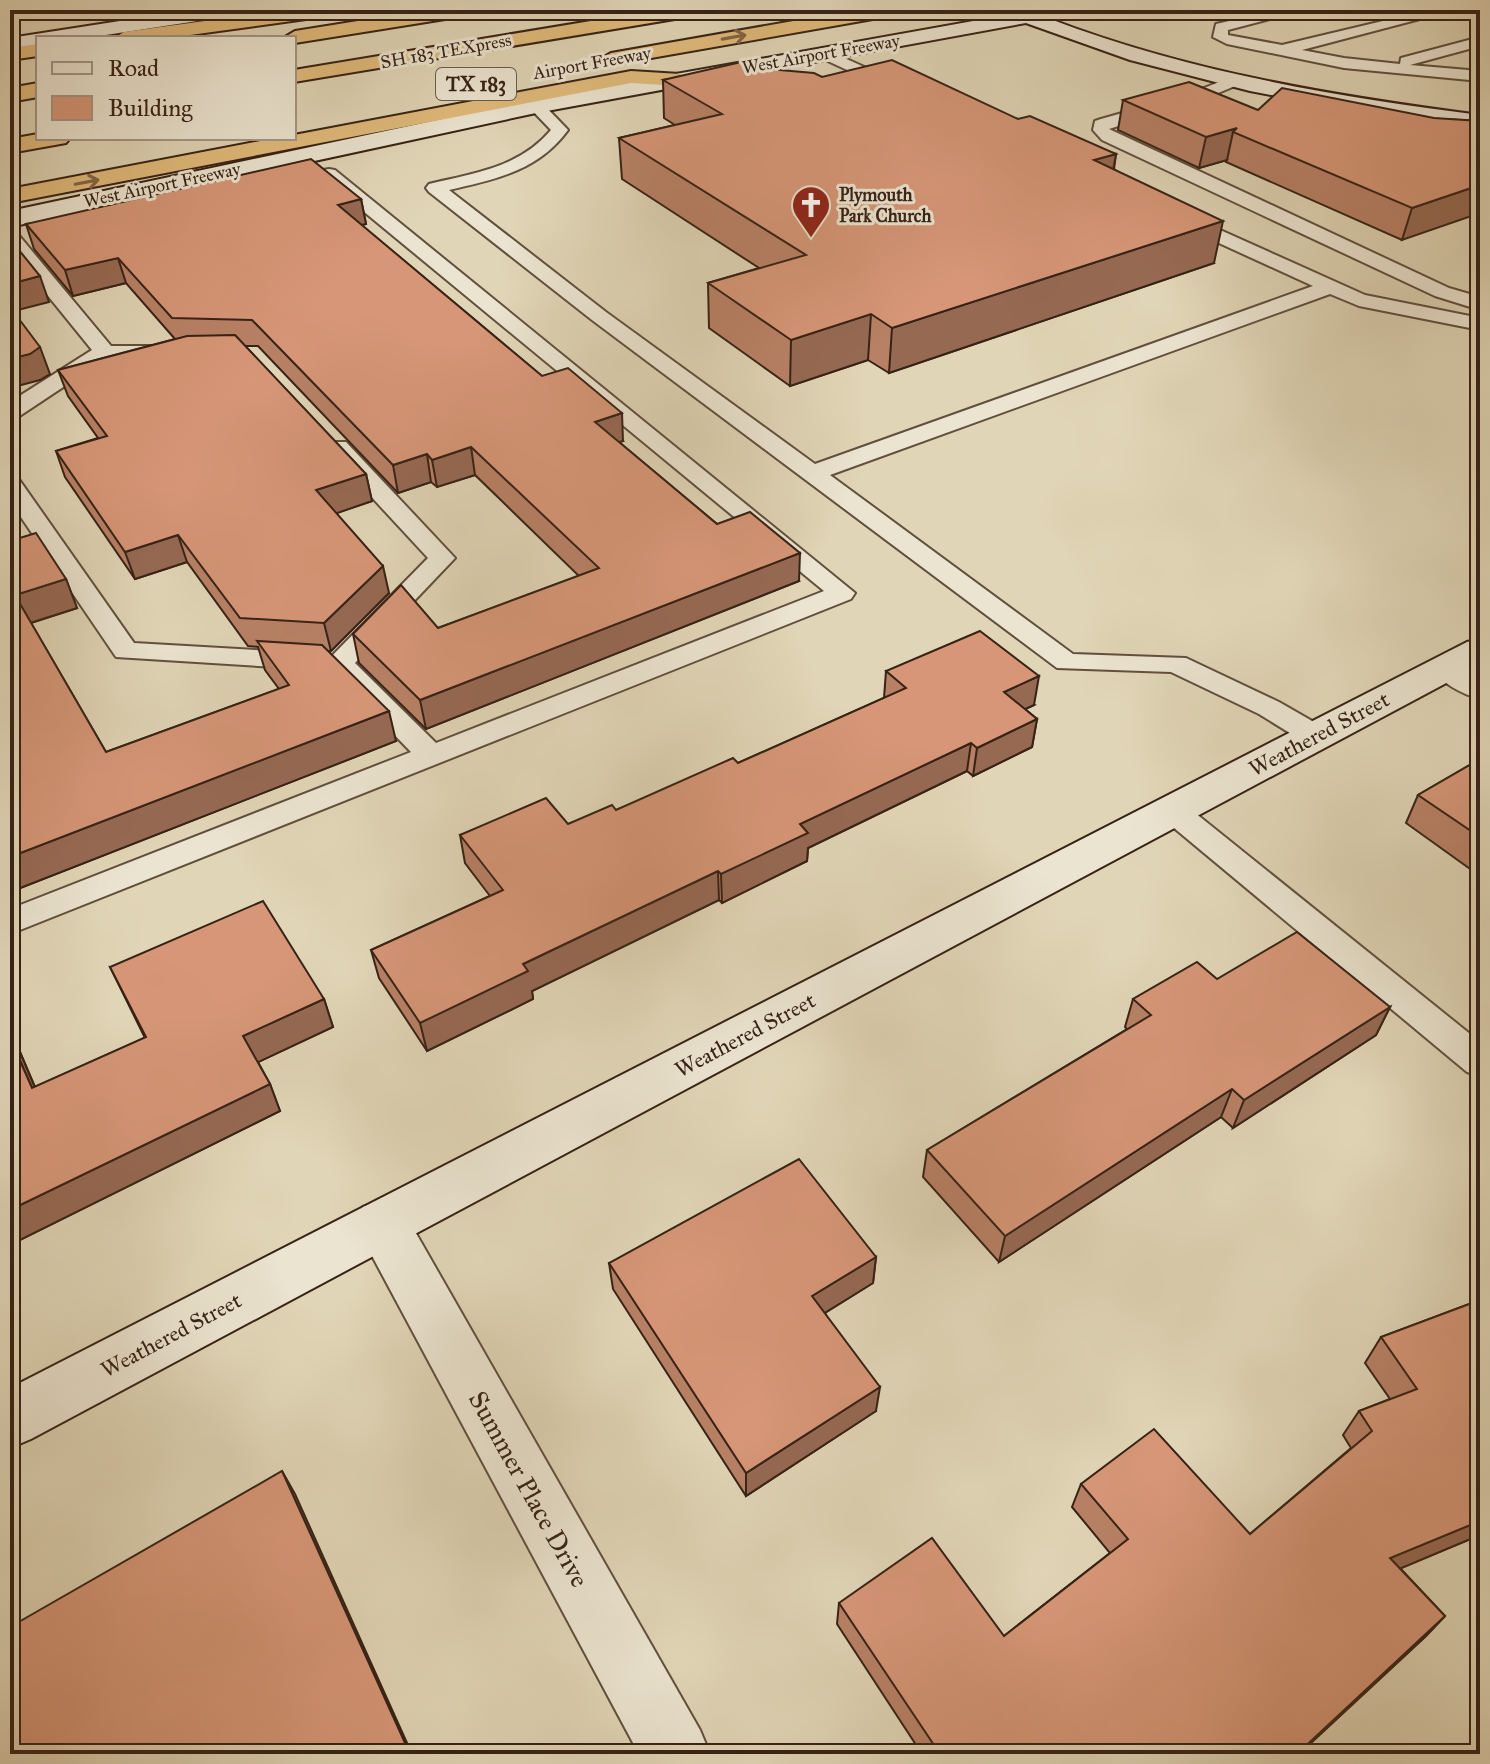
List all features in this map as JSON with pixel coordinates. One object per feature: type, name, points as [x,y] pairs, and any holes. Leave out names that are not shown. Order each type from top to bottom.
[{"type":"highway","points":[[139,36],[328,10]]},
{"type":"highway","points":[[296,37],[464,10]]},
{"type":"highway","name":"SH 183 TEXpress","points":[[296,67],[635,10]]},
{"type":"highway","name":"SH 183 TEXpress","points":[[296,76],[693,10]]},
{"type":"highway","name":"Airport Freeway","points":[[548,71],[890,10]]},
{"type":"highway","points":[[296,44],[381,23]]},
{"type":"highway","points":[[10,54],[36,50]]},
{"type":"highway","points":[[597,58],[657,51]]},
{"type":"highway","points":[[10,196],[631,77],[680,80]]},
{"type":"highway","points":[[10,83],[36,78]]},
{"type":"highway","points":[[10,95],[36,90]]},
{"type":"highway","points":[[10,115],[36,110]]},
{"type":"highway","points":[[10,126],[36,121]]},
{"type":"highway","points":[[10,146],[46,140]]},
{"type":"street","points":[[59,36],[197,12],[230,10]]},
{"type":"street","name":"West Airport Freeway","points":[[10,219],[536,106],[1068,10]]},
{"type":"street","points":[[1027,17],[1097,43],[1234,81],[1345,103],[1480,122]]},
{"type":"street","points":[[10,44],[36,39]]},
{"type":"street","name":"Weathered Street","points":[[10,1419],[1316,736],[1470,668]]},
{"type":"street","name":"Summer Place Drive","points":[[382,1224],[676,1754]]},
{"type":"lane","points":[[1297,10],[1221,27],[1220,37],[1384,67],[1480,76]]},
{"type":"lane","points":[[1282,50],[1449,12]]},
{"type":"lane","points":[[1384,67],[1480,41]]},
{"type":"lane","points":[[822,53],[905,91]]},
{"type":"lane","points":[[1234,81],[1195,97],[1107,122],[1101,125],[1101,130],[1108,136],[1428,285],[1480,304]]},
{"type":"lane","points":[[536,106],[560,130],[549,146],[522,167],[435,188],[599,316],[1067,662],[1176,664],[1269,708],[1316,736]]},
{"type":"lane","points":[[10,922],[842,593],[324,169]]},
{"type":"lane","points":[[1160,209],[1359,300],[1480,324]]},
{"type":"lane","points":[[10,237],[105,352]]},
{"type":"lane","points":[[813,473],[1330,287]]},
{"type":"lane","points":[[10,412],[105,352],[191,352]]},
{"type":"lane","points":[[324,432],[442,558],[339,663]]},
{"type":"lane","points":[[10,483],[126,651],[339,663],[432,756]]},
{"type":"lane","points":[[1173,811],[1480,1062]]},
{"type":"building","points":[[750,60],[768,69],[814,73],[822,77],[892,60],[1018,119],[1030,116],[1116,154],[1094,160],[1223,221],[892,328],[871,314],[791,340],[708,283],[806,255],[619,138],[722,114],[663,80]]},
{"type":"building","points":[[1189,82],[1258,110],[1282,88],[1434,118],[1480,121],[1480,185],[1412,208],[1233,132],[1237,128],[1206,137],[1123,100]]},
{"type":"building","points":[[311,159],[361,199],[338,205],[542,376],[568,368],[622,413],[595,422],[717,524],[750,512],[800,553],[420,700],[353,634],[401,585],[438,628],[599,568],[471,447],[432,460],[427,454],[393,465],[252,320],[172,318],[118,258],[65,270],[26,224]]},
{"type":"building","points":[[10,239],[40,276],[10,284]]},
{"type":"building","points":[[10,307],[40,347],[30,354],[10,359]]},
{"type":"building","points":[[235,335],[366,474],[316,490],[383,566],[324,623],[240,618],[178,535],[125,552],[56,451],[107,436],[58,370],[187,336]]},
{"type":"building","points":[[36,533],[66,579],[15,595],[106,752],[289,685],[257,641],[322,645],[389,711],[10,857],[10,541]]},
{"type":"building","points":[[980,631],[1039,676],[1004,692],[1037,719],[977,748],[971,743],[800,824],[808,833],[721,874],[718,871],[523,964],[528,971],[420,1023],[371,950],[503,890],[460,835],[546,798],[568,824],[612,805],[616,810],[733,758],[738,763],[906,688],[886,671]]},
{"type":"building","points":[[1480,759],[1480,837],[1418,795]]},
{"type":"building","points":[[263,901],[324,999],[243,1036],[270,1084],[10,1210],[10,1038],[32,1088],[146,1037],[110,967]]},
{"type":"building","points":[[1297,932],[1390,1007],[1244,1100],[1232,1089],[1005,1236],[927,1150],[1151,1015],[1133,999],[1197,962],[1217,979]]},
{"type":"building","points":[[799,1159],[876,1257],[812,1296],[880,1387],[746,1473],[609,1263]]},
{"type":"building","points":[[1480,1300],[1480,1521],[1390,1558],[1445,1616],[1297,1754],[940,1754],[839,1603],[932,1538],[1004,1636],[1128,1539],[1081,1484],[1154,1429],[1250,1534],[1372,1431],[1359,1411],[1417,1389],[1381,1337]]},
{"type":"building","points":[[282,1471],[410,1754],[10,1754],[10,1627]]},
{"type":"place","name":"Plymouth Park Church","points":[[811,239]]}]
